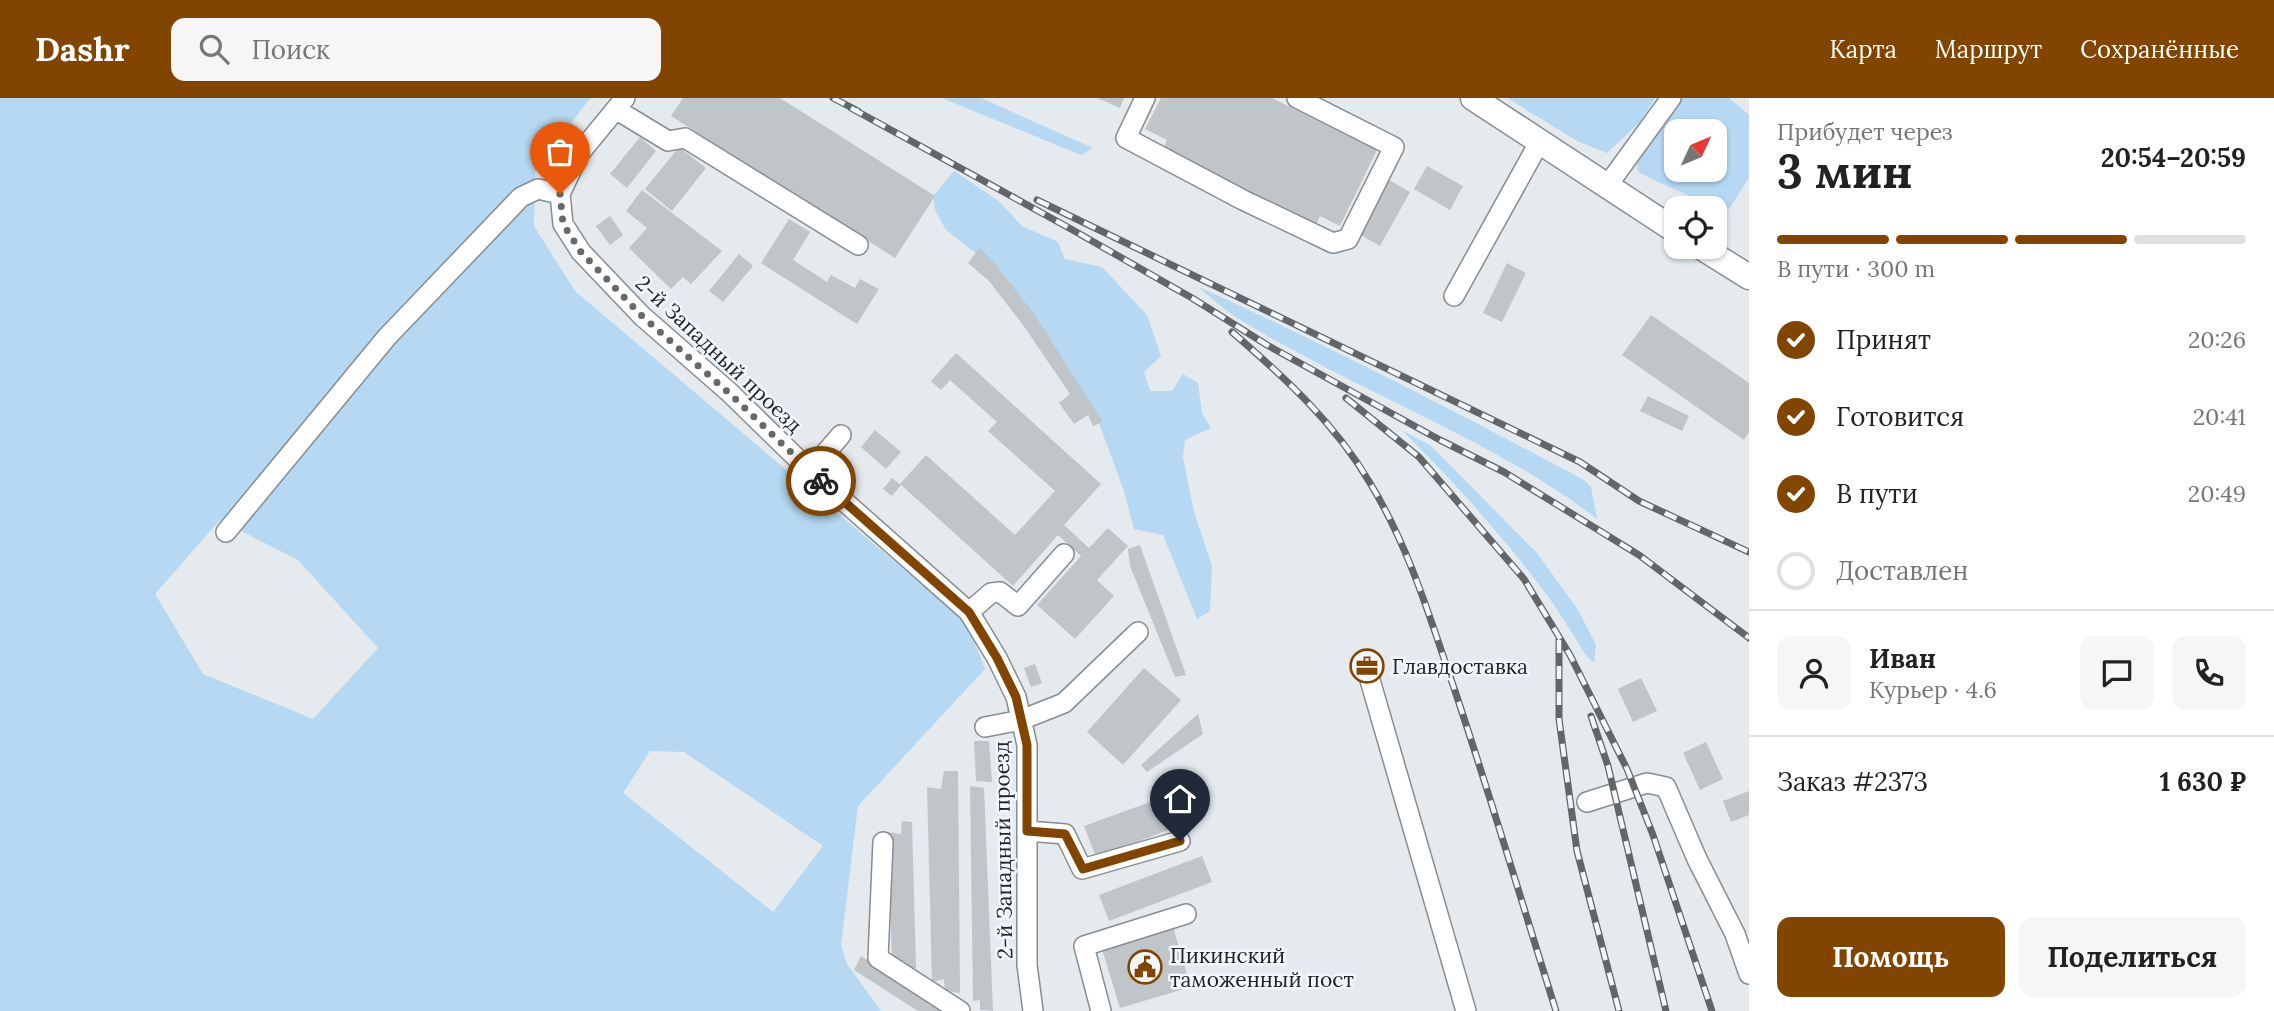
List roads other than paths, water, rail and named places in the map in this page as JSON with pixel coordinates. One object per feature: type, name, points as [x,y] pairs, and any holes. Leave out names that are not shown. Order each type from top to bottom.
[{"type":"main road","points":[[1473,98],[1664,223]]},
{"type":"main road","points":[[1720,259],[1749,278]]},
{"type":"street","points":[[1145,98],[1126,138],[1243,200],[1333,243],[1348,239],[1394,147],[1297,98]]},
{"type":"street","points":[[1607,186],[1671,98]]},
{"type":"street","points":[[226,532],[387,337],[521,197],[538,189],[560,194],[579,154],[621,104],[668,141],[685,138],[858,246]]},
{"type":"street","points":[[1454,296],[1540,141]]},
{"type":"street","name":"2-й Западный проезд","points":[[560,194],[563,224],[581,252],[642,316],[729,393],[810,471],[969,612],[997,658],[1016,697],[1027,745],[1027,965],[1033,1011]]},
{"type":"street","points":[[810,471],[841,435]]},
{"type":"street","points":[[969,612],[991,593],[1000,592],[1018,606],[1064,554]]},
{"type":"street","points":[[985,727],[1021,720],[1064,703],[1138,632]]},
{"type":"street","points":[[1370,680],[1466,1011]]},
{"type":"street","points":[[1587,802],[1647,783],[1666,787],[1697,859],[1735,934],[1749,974]]},
{"type":"street","points":[[1027,831],[1065,834],[1083,869],[1180,841]]},
{"type":"street","points":[[883,842],[878,958],[960,1011]]},
{"type":"street","points":[[1101,1011],[1084,946],[1186,914]]},
{"type":"railway","points":[[833,98],[858,111]]},
{"type":"railway","points":[[851,108],[1071,229],[1192,298],[1267,345],[1504,472],[1639,555],[1749,638]]},
{"type":"railway","points":[[1037,200],[1580,462],[1639,501],[1749,552]]},
{"type":"railway","points":[[1232,332],[1289,384],[1341,440],[1370,483],[1396,532],[1418,583],[1454,688],[1556,1011]]},
{"type":"railway","points":[[1346,398],[1419,457],[1524,579],[1570,655],[1627,769],[1653,835],[1712,1011]]},
{"type":"railway","points":[[1559,640],[1559,719],[1577,851],[1619,1011]]},
{"type":"railway","points":[[1591,716],[1608,766],[1666,1011]]},
{"type":"place","name":"Главдоставка","points":[[1367,666]]},
{"type":"place","name":"Пикинский таможенный пост","points":[[1145,967]]}]
